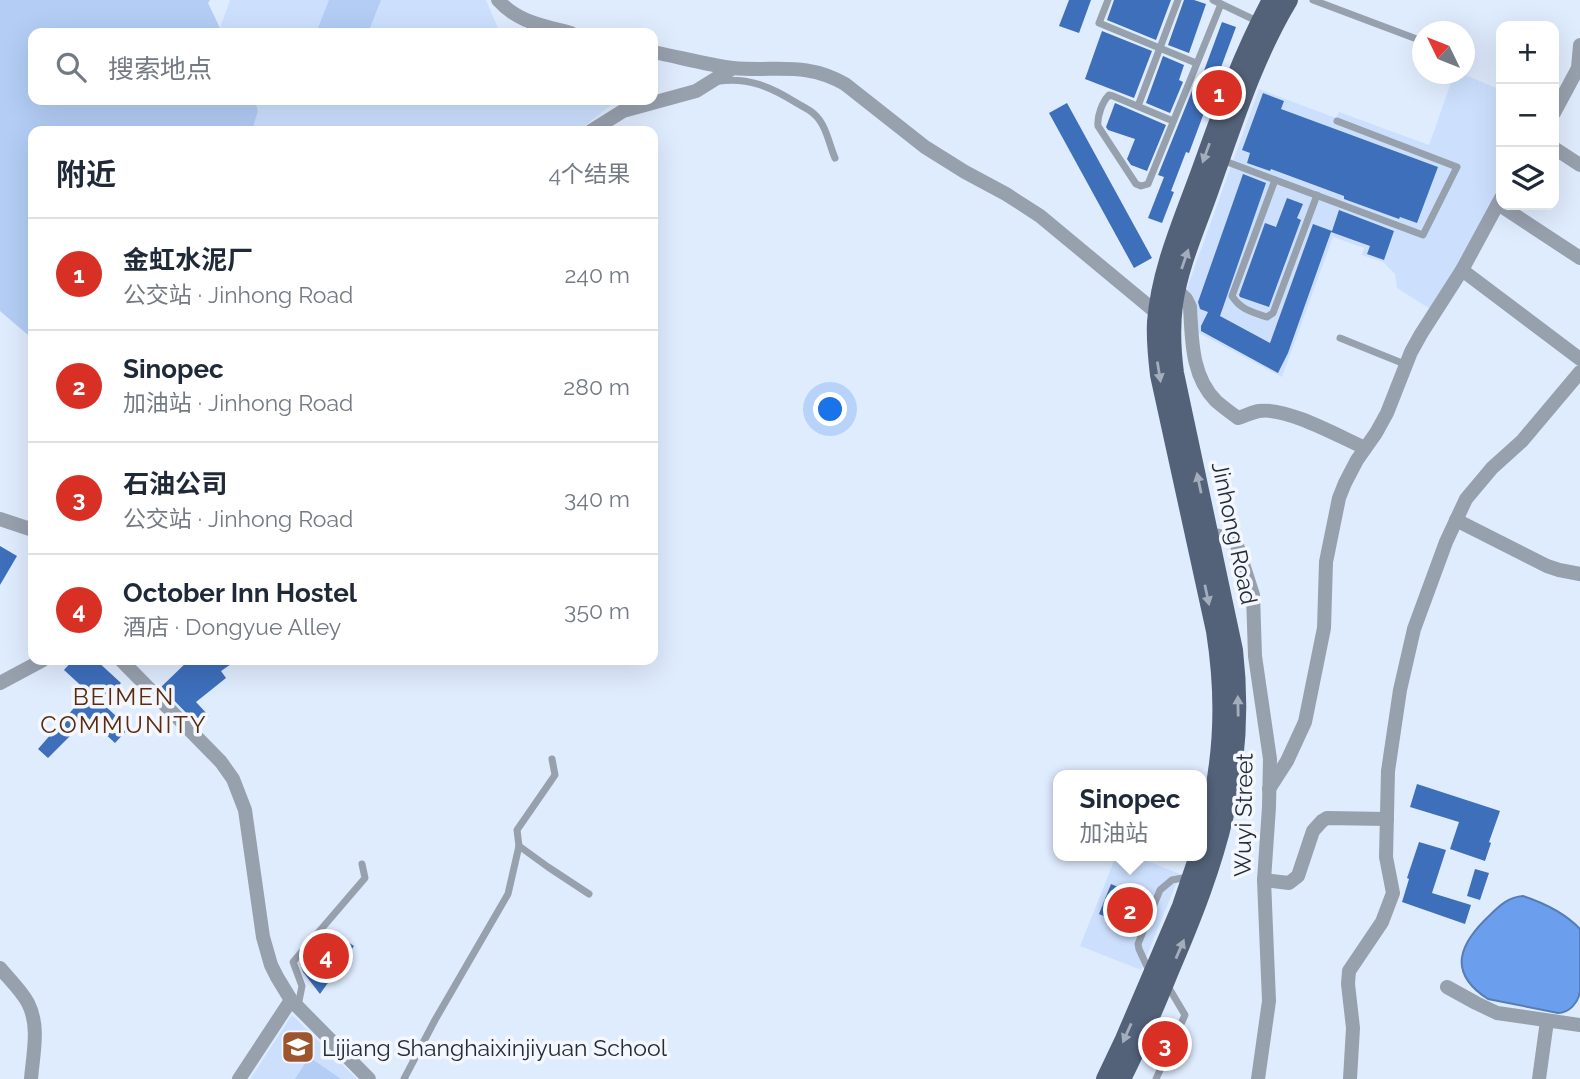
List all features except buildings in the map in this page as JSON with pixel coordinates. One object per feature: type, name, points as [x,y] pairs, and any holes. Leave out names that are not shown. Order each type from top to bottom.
[{"type":"main road","name":"Jinhong Road","points":[[1207,822],[1220,756],[1220,673],[1215,631],[1159,375],[1157,313],[1161,286],[1171,252],[1227,95],[1271,0]]},
{"type":"main road","name":"Jinhong Road","points":[[1105,1079],[1124,1039],[1196,912],[1215,856],[1229,799],[1237,745],[1238,693],[1235,660],[1174,364],[1172,323],[1177,289],[1186,257],[1221,159],[1261,54],[1289,0]]},
{"type":"main road","name":"Jinhong Road","points":[[1122,1079],[1139,1046],[1196,861]]},
{"type":"street","points":[[498,0],[520,18],[554,28]]},
{"type":"street","points":[[1559,104],[1579,69],[1580,45]]},
{"type":"street","points":[[658,53],[733,68],[804,69],[836,79],[925,147],[1040,216],[1157,313]]},
{"type":"street","points":[[658,102],[696,92],[733,68]]},
{"type":"street","points":[[599,126],[623,111],[646,105]]},
{"type":"street","points":[[1559,151],[1580,165]]},
{"type":"street","points":[[1269,789],[1287,761],[1305,722],[1324,628],[1326,562],[1339,498],[1351,469],[1387,413],[1421,334],[1462,270],[1496,208]]},
{"type":"street","points":[[1513,210],[1580,258]]},
{"type":"street","points":[[1462,270],[1580,359]]},
{"type":"street","points":[[1177,289],[1190,306],[1195,363],[1215,400],[1238,418],[1258,411],[1290,414],[1365,448]]},
{"type":"street","points":[[1350,1079],[1353,1028],[1349,971],[1382,922],[1393,893],[1386,857],[1388,771],[1393,730],[1415,629],[1446,542],[1466,499],[1580,372]]},
{"type":"street","points":[[0,519],[28,528]]},
{"type":"street","points":[[1456,520],[1547,566],[1580,574]]},
{"type":"street","name":"Wuyi Street","points":[[1210,534],[1235,539],[1253,595],[1255,656],[1270,760],[1264,880],[1269,1001],[1258,1079]]},
{"type":"street","points":[[0,683],[34,665]]},
{"type":"street","points":[[126,665],[221,762],[233,779],[245,810],[267,951],[277,977],[295,1003],[369,1079]]},
{"type":"street","points":[[1264,880],[1289,883],[1293,881],[1298,876],[1313,831],[1327,818],[1387,819]]},
{"type":"street","points":[[0,968],[32,1011],[35,1029],[31,1079]]},
{"type":"street","points":[[1447,986],[1497,1013],[1580,1025]]},
{"type":"street","points":[[239,1079],[295,1003]]},
{"type":"street","points":[[1539,1079],[1547,1021]]},
{"type":"lane","points":[[1108,0],[1099,23],[1196,63]]},
{"type":"lane","points":[[1138,106],[1178,0]]},
{"type":"lane","points":[[1313,0],[1412,37]]},
{"type":"lane","points":[[1173,121],[1109,95],[1097,122],[1136,184],[1148,184],[1173,121],[1196,63],[1217,1],[1259,22]]},
{"type":"lane","points":[[711,82],[748,81],[775,90],[814,114],[823,126],[835,158]]},
{"type":"lane","points":[[1221,159],[1423,235],[1457,167],[1337,121]]},
{"type":"lane","points":[[1275,180],[1233,296],[1237,304],[1244,309],[1266,317],[1273,313],[1317,195]]},
{"type":"lane","points":[[1340,338],[1407,365]]},
{"type":"lane","points":[[404,1079],[508,894],[519,846],[517,830],[555,775],[552,759]]},
{"type":"lane","points":[[519,846],[589,894]]},
{"type":"lane","points":[[295,1003],[302,986],[293,962],[365,878],[362,864]]},
{"type":"lane","points":[[1156,1079],[1185,1015],[1138,944],[1160,890],[1172,880],[1192,876]]},
{"type":"shaded area","points":[[0,0],[210,0],[208,3],[220,28],[28,28],[28,105],[256,105],[258,111],[254,126],[28,126],[28,335],[0,311]]},
{"type":"shaded area","points":[[230,0],[486,0],[498,28],[220,28]]},
{"type":"shaded area","points":[[329,0],[381,0],[370,28],[318,28]]},
{"type":"shaded area","points":[[1475,79],[1496,88],[1496,195],[1430,309],[1397,288],[1395,274],[1383,262],[1362,255],[1364,248],[1333,237],[1282,377],[1197,332],[1198,315],[1187,288],[1259,89],[1336,118],[1339,112],[1429,145],[1450,84],[1475,84]]},
{"type":"shaded area","points":[[256,105],[611,105],[584,126],[254,126],[258,111]]},
{"type":"shaded area","points":[[1114,861],[1148,861],[1180,874],[1141,970],[1080,946]]},
{"type":"shaded area","name":"Lijiang Shanghaixinjiyuan School","points":[[292,1015],[357,1079],[250,1079]]},
{"type":"shaded area","points":[[309,1057],[341,1079],[295,1079]]},
{"type":"water","points":[[1523,896],[1553,909],[1580,929],[1580,992],[1575,1003],[1566,1011],[1558,1013],[1488,999],[1475,989],[1462,968],[1462,957],[1471,936],[1497,908],[1513,898]]},
{"type":"place","name":"金虹水泥厂","points":[[1219,93]]},
{"type":"place","name":"Sinopec","points":[[1130,910]]},
{"type":"place","name":"October Inn Hostel","points":[[326,956]]},
{"type":"place","name":"石油公司","points":[[1165,1044]]},
{"type":"place","name":"Lijiang Shanghaixinjiyuan School","points":[[298,1047]]},
{"type":"district","name":"BEIMEN COMMUNITY","points":[[124,710]]}]
